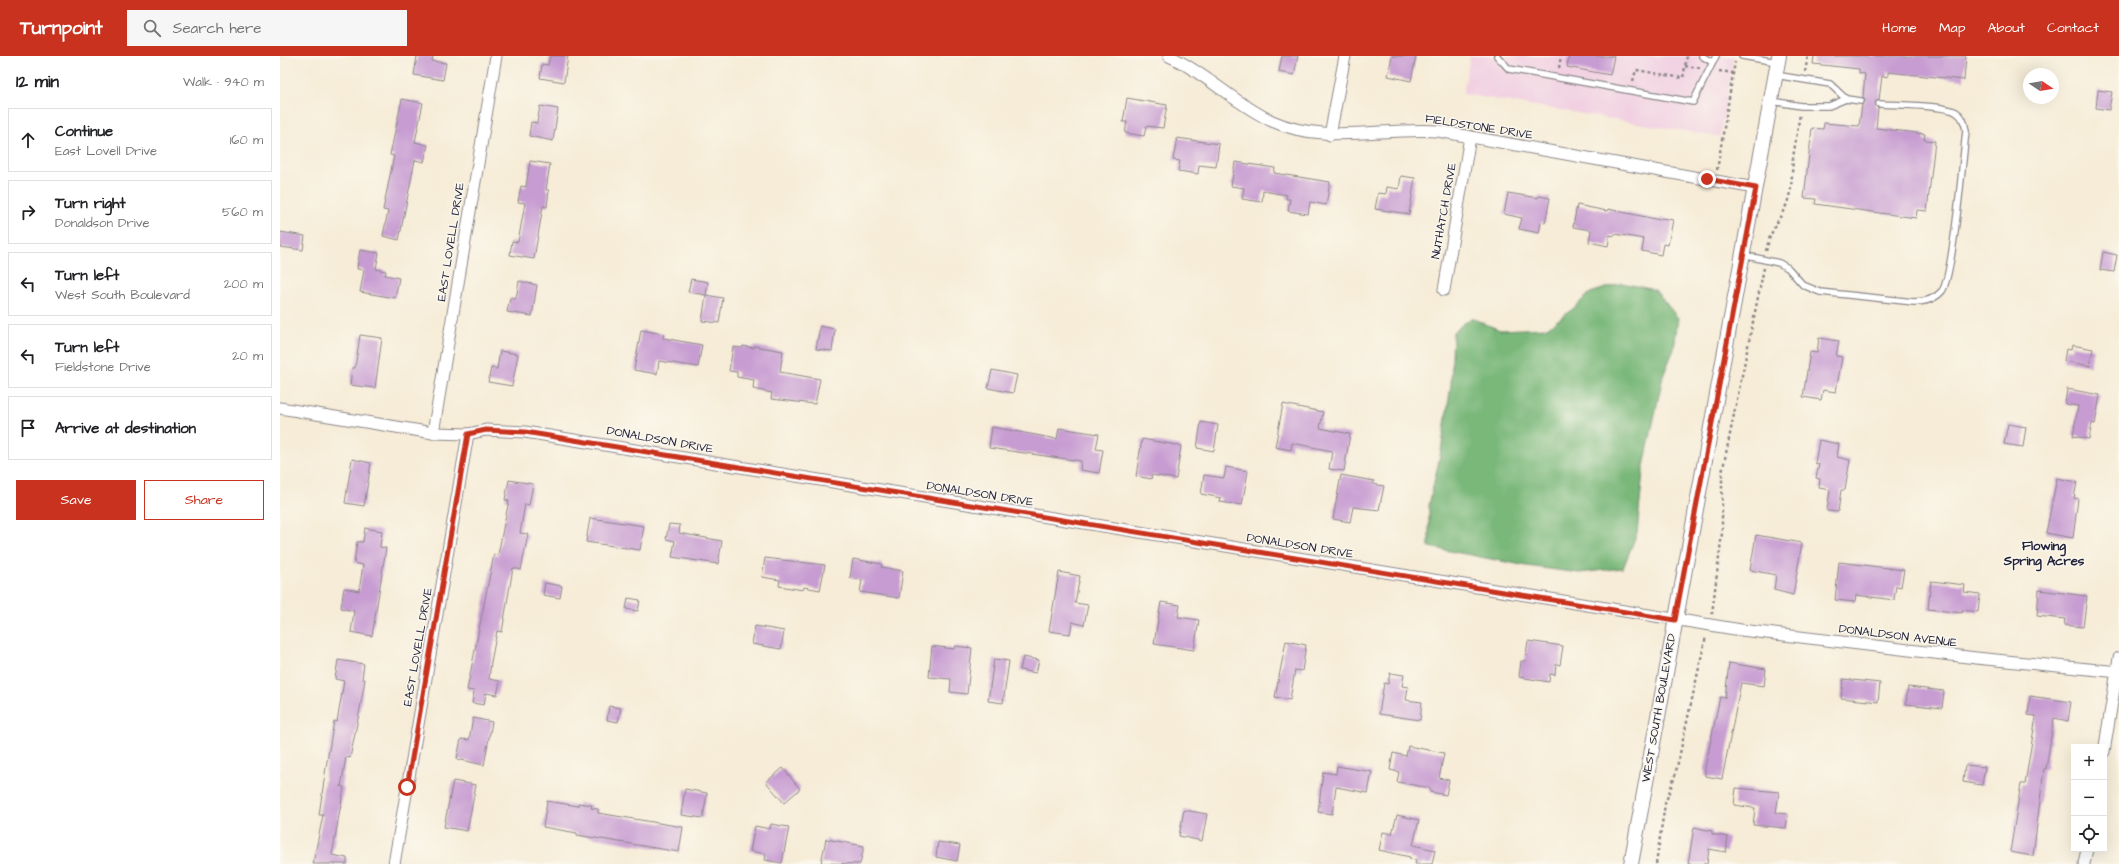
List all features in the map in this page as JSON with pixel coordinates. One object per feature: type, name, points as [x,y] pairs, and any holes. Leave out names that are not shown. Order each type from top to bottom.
[{"type":"street","name":"EAST LOVELL DRIVE","points":[[433,433],[496,56]]},
{"type":"street","name":"FIELDSTONE DRIVE","points":[[1169,56],[1200,73],[1247,106],[1272,121],[1304,131],[1330,135],[1415,130],[1470,137],[1756,188]]},
{"type":"street","points":[[1330,135],[1345,56]]},
{"type":"street","name":"WEST SOUTH BOULEVARD","points":[[1631,864],[1756,188],[1777,65]]},
{"type":"street","name":"NUTHATCH DRIVE","points":[[1444,290],[1470,137]]},
{"type":"street","name":"DONALDSON DRIVE","points":[[280,408],[433,433],[468,434],[486,430],[500,430],[540,434],[1675,620]]},
{"type":"street","name":"EAST LOVELL DRIVE","points":[[394,864],[468,434]]},
{"type":"street","name":"DONALDSON AVENUE","points":[[1675,620],[1802,638],[1976,658],[2118,671]]},
{"type":"street","points":[[2105,744],[2119,658]]},
{"type":"street","points":[[2084,864],[2086,852]]},
{"type":"lane","points":[[1497,56],[1509,69],[1692,102],[1716,56]]},
{"type":"lane","points":[[1702,56],[1712,62]]},
{"type":"lane","points":[[1742,56],[1777,65],[1830,84],[1846,99]]},
{"type":"lane","points":[[1771,101],[1801,106],[1829,106],[1846,99],[1861,101]]},
{"type":"lane","points":[[1743,254],[1779,263],[1788,268],[1803,285],[1820,292],[1923,302],[1933,298],[1942,291],[1947,280],[1951,258],[1966,131],[1964,120],[1957,112],[1945,109],[1879,104]]},
{"type":"path","points":[[1561,56],[1559,68],[1567,70]]},
{"type":"path","points":[[1626,80],[1634,81],[1636,70],[1683,78],[1687,56]]},
{"type":"path","points":[[1717,171],[1736,56]]},
{"type":"path","points":[[1805,74],[1808,56]]},
{"type":"path","points":[[1685,66],[1700,68]]},
{"type":"path","points":[[1716,70],[1733,73]]},
{"type":"path","points":[[1767,247],[1773,228],[1780,218],[1791,189],[1793,158],[1799,115]]},
{"type":"path","points":[[1711,616],[1722,533],[1722,473],[1764,269]]},
{"type":"path","points":[[1656,864],[1665,804],[1674,776],[1706,636]]},
{"type":"shaded area","points":[[1470,56],[1734,56],[1720,137],[1463,94]]},
{"type":"green space","points":[[1622,283],[1655,290],[1678,318],[1674,349],[1663,376],[1643,471],[1637,533],[1623,568],[1579,573],[1527,566],[1429,547],[1429,505],[1441,451],[1451,385],[1453,332],[1471,318],[1500,330],[1547,328],[1574,308],[1590,293]]},
{"type":"building","points":[[417,56],[433,56],[432,61],[446,63],[443,80],[414,75]]},
{"type":"building","points":[[550,56],[568,56],[564,82],[540,78],[542,64],[548,65]]},
{"type":"building","points":[[1282,56],[1298,56],[1294,75],[1279,72]]},
{"type":"building","points":[[1392,56],[1416,56],[1411,81],[1388,76]]},
{"type":"building","points":[[1569,56],[1614,56],[1610,75],[1567,67]]},
{"type":"building","points":[[1814,56],[1966,56],[1964,80],[1888,72],[1888,77],[1882,76],[1879,100],[1875,103],[1878,108],[1876,128],[1925,134],[1924,140],[1935,141],[1927,211],[1917,210],[1916,218],[1815,204],[1816,199],[1804,198],[1812,128],[1823,129],[1824,123],[1859,126],[1862,105],[1865,101],[1863,97],[1865,74],[1859,73],[1859,69],[1813,64]]},
{"type":"building","points":[[2098,90],[2112,92],[2109,110],[2096,108]]},
{"type":"building","points":[[1127,98],[1167,105],[1163,128],[1146,126],[1144,136],[1125,133],[1127,122],[1123,122]]},
{"type":"building","points":[[402,99],[423,103],[415,142],[428,145],[424,162],[415,160],[399,240],[383,236],[388,211],[383,210],[394,156],[390,155]]},
{"type":"building","points":[[540,106],[558,109],[553,141],[529,136],[531,122],[537,123]]},
{"type":"building","points":[[1177,138],[1219,144],[1216,167],[1199,165],[1198,174],[1178,171],[1180,161],[1173,160]]},
{"type":"building","points":[[530,161],[550,164],[546,190],[549,190],[547,207],[543,206],[534,259],[510,255],[512,241],[518,242],[525,203],[518,202],[521,186],[526,187]]},
{"type":"building","points":[[1235,162],[1275,168],[1274,173],[1330,182],[1326,205],[1310,202],[1308,214],[1288,211],[1290,199],[1286,199],[1287,195],[1263,191],[1262,202],[1242,199],[1244,188],[1231,186]]},
{"type":"building","points":[[1401,176],[1415,178],[1409,214],[1375,209],[1378,193],[1386,194],[1387,187],[1399,189]]},
{"type":"building","points":[[1508,193],[1538,198],[1539,196],[1550,198],[1545,223],[1541,222],[1539,233],[1519,229],[1522,218],[1504,214]]},
{"type":"building","points":[[1577,205],[1607,211],[1608,209],[1660,220],[1661,218],[1673,220],[1668,245],[1663,244],[1661,255],[1642,251],[1644,239],[1615,234],[1614,236],[1610,235],[1608,246],[1589,242],[1591,230],[1573,227]]},
{"type":"building","points":[[280,232],[305,236],[303,250],[280,247]]},
{"type":"building","points":[[360,250],[379,253],[376,269],[386,271],[385,275],[399,278],[395,298],[360,292],[364,270],[357,269]]},
{"type":"building","points":[[2103,252],[2117,255],[2114,272],[2100,270]]},
{"type":"building","points":[[691,279],[708,282],[706,295],[688,292]]},
{"type":"building","points":[[519,281],[537,285],[532,316],[507,312],[510,298],[516,299]]},
{"type":"building","points":[[706,295],[723,298],[719,323],[702,321]]},
{"type":"building","points":[[820,326],[835,329],[832,351],[816,349]]},
{"type":"building","points":[[641,330],[664,334],[663,338],[702,345],[698,367],[659,361],[657,374],[634,370]]},
{"type":"building","points":[[360,335],[382,338],[375,388],[350,385],[352,368],[355,368]]},
{"type":"building","points":[[1819,338],[1839,341],[1836,356],[1842,357],[1836,392],[1823,390],[1821,400],[1803,397],[1810,352],[1817,353]]},
{"type":"building","points":[[2072,345],[2093,349],[2090,366],[2064,361],[2066,349],[2071,350]]},
{"type":"building","points":[[743,346],[754,348],[754,346],[783,351],[780,372],[820,379],[815,404],[771,399],[772,393],[753,389],[754,380],[737,377],[737,372],[729,371],[733,347],[742,348]]},
{"type":"building","points":[[500,351],[518,354],[512,386],[488,382],[491,368],[497,369]]},
{"type":"building","points":[[992,370],[1017,375],[1013,393],[988,388]]},
{"type":"building","points":[[2067,389],[2100,395],[2095,424],[2092,423],[2089,439],[2073,436],[2078,406],[2065,404]]},
{"type":"building","points":[[1283,404],[1323,412],[1320,428],[1350,434],[1344,471],[1329,469],[1332,451],[1292,443],[1291,450],[1275,447]]},
{"type":"building","points":[[1201,422],[1218,425],[1214,451],[1197,448]]},
{"type":"building","points":[[2008,424],[2026,427],[2023,447],[2004,444]]},
{"type":"building","points":[[992,427],[1057,439],[1059,428],[1099,434],[1096,449],[1103,450],[1099,473],[1080,470],[1081,461],[989,448]]},
{"type":"building","points":[[1142,439],[1181,446],[1176,479],[1152,475],[1151,479],[1136,476]]},
{"type":"building","points":[[1819,440],[1839,444],[1837,457],[1850,460],[1845,490],[1841,490],[1838,512],[1827,511],[1830,490],[1819,488],[1820,479],[1816,478],[1819,464],[1815,463]]},
{"type":"building","points":[[352,459],[371,463],[364,506],[345,503]]},
{"type":"building","points":[[1226,467],[1248,471],[1242,505],[1220,502],[1221,498],[1201,494],[1204,475],[1224,478]]},
{"type":"building","points":[[1341,475],[1374,481],[1373,484],[1384,486],[1379,510],[1353,507],[1350,522],[1333,519]]},
{"type":"building","points":[[2057,478],[2077,482],[2074,498],[2078,499],[2073,538],[2046,533]]},
{"type":"building","points":[[509,480],[533,484],[529,505],[525,504],[520,533],[528,534],[521,570],[513,568],[502,632],[497,631],[491,662],[489,679],[500,681],[497,695],[486,693],[484,705],[472,703],[474,691],[467,690],[494,554],[498,555],[509,501],[505,500]]},
{"type":"building","points":[[590,518],[644,526],[640,550],[586,542]]},
{"type":"building","points":[[669,524],[680,525],[679,533],[722,541],[718,564],[672,557],[675,541],[666,539]]},
{"type":"building","points":[[365,528],[382,531],[380,547],[386,548],[372,636],[351,632],[354,611],[341,608],[344,588],[359,591],[363,565],[354,563],[357,542],[363,542]]},
{"type":"building","points":[[1756,535],[1802,543],[1793,595],[1774,590],[1776,575],[1750,570]]},
{"type":"building","points":[[765,558],[825,565],[820,590],[804,587],[803,590],[779,586],[780,580],[762,577]]},
{"type":"building","points":[[853,559],[882,564],[881,567],[903,571],[899,598],[860,592],[862,580],[850,578]]},
{"type":"building","points":[[1839,562],[1904,570],[1901,587],[1896,586],[1894,600],[1856,595],[1855,602],[1835,600]]},
{"type":"building","points":[[1059,572],[1080,576],[1075,603],[1088,605],[1084,625],[1072,622],[1070,634],[1049,631]]},
{"type":"building","points":[[1931,581],[1965,585],[1964,592],[1980,594],[1978,612],[1962,610],[1962,613],[1928,609]]},
{"type":"building","points":[[545,583],[562,586],[560,598],[543,595]]},
{"type":"building","points":[[2039,590],[2087,596],[2083,627],[2064,625],[2065,619],[2037,616]]},
{"type":"building","points":[[628,598],[640,600],[638,611],[626,609]]},
{"type":"building","points":[[1161,602],[1180,605],[1178,617],[1199,620],[1194,650],[1154,644]]},
{"type":"building","points":[[755,626],[784,631],[781,649],[752,644]]},
{"type":"building","points":[[1286,641],[1306,645],[1302,671],[1295,670],[1290,700],[1275,697]]},
{"type":"building","points":[[1528,641],[1563,646],[1560,665],[1556,664],[1555,675],[1550,674],[1549,682],[1519,677],[1521,661],[1525,661]]},
{"type":"building","points":[[932,646],[954,649],[955,646],[972,648],[967,694],[950,692],[951,679],[929,677]]},
{"type":"building","points":[[1023,657],[1039,660],[1036,673],[1020,670]]},
{"type":"building","points":[[994,659],[1009,661],[1003,703],[988,701]]},
{"type":"building","points":[[338,660],[364,664],[362,679],[365,679],[350,758],[346,757],[341,787],[344,787],[332,855],[347,858],[347,864],[313,864],[323,815],[319,815],[326,767],[334,721],[337,722],[344,681],[335,679]]},
{"type":"building","points":[[1729,663],[1766,669],[1764,686],[1741,683],[1722,779],[1705,776],[1705,768],[1720,697],[1725,698]]},
{"type":"building","points":[[1390,673],[1404,675],[1402,686],[1408,687],[1406,700],[1422,702],[1420,720],[1379,714],[1384,683],[1388,684]]},
{"type":"building","points":[[1843,679],[1880,683],[1878,702],[1841,698]]},
{"type":"building","points":[[1908,687],[1944,691],[1942,708],[1906,704]]},
{"type":"building","points":[[2030,696],[2071,702],[2068,721],[2054,718],[2046,769],[2044,769],[2033,856],[2010,852],[2021,784],[2025,784],[2036,716],[2028,715]]},
{"type":"building","points":[[609,706],[621,708],[618,722],[607,720]]},
{"type":"building","points":[[473,718],[492,722],[484,765],[457,759],[461,739],[469,740]]},
{"type":"building","points":[[1408,746],[1444,753],[1439,778],[1449,780],[1446,795],[1430,792],[1430,788],[1397,782],[1399,772],[1390,770],[1393,753],[1406,756]]},
{"type":"building","points":[[1965,765],[1985,767],[1982,785],[1963,782]]},
{"type":"building","points":[[1337,766],[1372,772],[1368,793],[1336,787],[1332,814],[1318,812],[1323,772],[1336,774]]},
{"type":"building","points":[[783,768],[800,789],[784,803],[766,782]]},
{"type":"building","points":[[453,781],[476,785],[467,831],[444,827]]},
{"type":"building","points":[[1736,788],[1779,792],[1776,813],[1788,814],[1786,828],[1753,825],[1755,808],[1734,805]]},
{"type":"building","points":[[685,789],[707,793],[703,818],[681,815]]},
{"type":"building","points":[[547,801],[578,806],[578,803],[592,805],[591,808],[598,809],[598,813],[683,827],[679,852],[577,835],[577,833],[543,827]]},
{"type":"building","points":[[1184,810],[1207,814],[1202,841],[1179,836]]},
{"type":"building","points":[[1397,815],[1419,820],[1413,845],[1435,850],[1432,864],[1415,864],[1416,860],[1410,859],[1410,857],[1379,850],[1383,832],[1392,834]]},
{"type":"building","points":[[771,824],[789,827],[782,863],[765,860],[766,854],[750,851],[755,826],[770,829]]},
{"type":"building","points":[[1694,827],[1712,831],[1712,834],[1728,837],[1726,852],[1709,849],[1707,864],[1688,864]]},
{"type":"building","points":[[826,839],[864,846],[860,864],[821,863]]},
{"type":"building","points":[[938,842],[960,845],[957,861],[936,857]]},
{"type":"district","name":"Flowing Spring Acres","points":[[2044,554]]},
{"type":"route","points":[[407,787],[468,434],[486,430],[525,432],[599,443],[990,509],[1621,610],[1675,620],[1756,188],[1707,179]]}]
